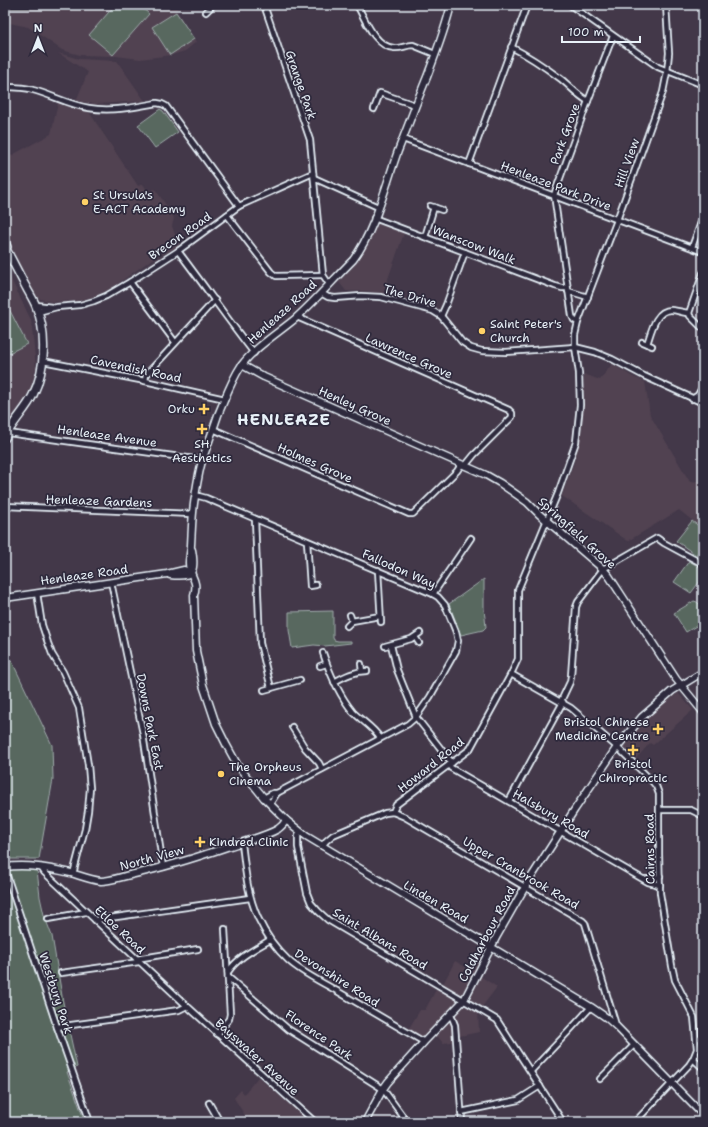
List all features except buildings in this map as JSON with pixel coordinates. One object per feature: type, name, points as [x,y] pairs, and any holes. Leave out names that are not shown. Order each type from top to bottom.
[{"type":"main road","name":"Henleaze Road","points":[[5,598],[167,574],[184,576],[191,573],[194,566],[191,545],[192,514],[202,460],[234,378],[242,365],[322,293],[359,252],[374,218],[442,36],[451,5]]},
{"type":"main road","points":[[5,247],[37,308],[43,337],[43,361],[38,383],[32,396],[6,435]]},
{"type":"main road","name":"Henley Grove","points":[[242,365],[264,377],[463,465]]},
{"type":"main road","name":"Springfield Grove","points":[[463,465],[500,483],[527,502],[603,569],[681,685],[703,712]]},
{"type":"main road","name":"Linden Road","points":[[191,573],[195,580],[194,595],[196,651],[202,685],[216,724],[226,746],[238,766],[264,798],[300,832],[322,846],[591,1006],[617,1027],[703,1115]]},
{"type":"main road","name":"Coldharbour Road","points":[[365,1122],[383,1089],[424,1042],[464,1000],[525,887],[560,831],[617,747],[642,717],[681,685],[703,672]]},
{"type":"main road","name":"North View","points":[[5,865],[41,867],[102,881],[163,867],[242,843],[277,829],[283,825],[286,820]]},
{"type":"street","name":"Grange Park","points":[[264,5],[310,140],[323,275]]},
{"type":"street","points":[[357,5],[376,39],[384,45],[392,48],[398,48],[409,45],[435,54]]},
{"type":"street","points":[[469,164],[527,5]]},
{"type":"street","points":[[570,5],[658,67],[703,86]]},
{"type":"street","name":"Hill View","points":[[578,322],[617,220],[663,92],[669,53],[666,5]]},
{"type":"street","points":[[206,12],[213,6],[217,12]]},
{"type":"street","name":"Park Grove","points":[[578,322],[574,320],[572,316],[554,195],[613,36]]},
{"type":"street","points":[[511,47],[525,54],[558,76],[588,101]]},
{"type":"street","points":[[5,87],[33,90],[90,109],[121,108],[157,104],[166,106],[239,206]]},
{"type":"street","points":[[374,109],[380,93],[415,105]]},
{"type":"street","name":"Henleaze Park Drive","points":[[403,139],[703,252]]},
{"type":"street","name":"Brecon Road","points":[[37,308],[80,305],[94,301],[130,282],[178,251],[239,206],[313,173]]},
{"type":"street","points":[[314,178],[378,207]]},
{"type":"street","points":[[425,237],[432,207],[442,210]]},
{"type":"street","points":[[227,215],[271,272],[276,276],[323,275],[329,284]]},
{"type":"street","points":[[692,247],[703,217]]},
{"type":"street","name":"Wanscow Walk","points":[[374,218],[568,290]]},
{"type":"street","points":[[178,251],[215,300],[235,330],[254,353]]},
{"type":"street","points":[[441,316],[465,252]]},
{"type":"street","points":[[689,313],[703,273]]},
{"type":"street","points":[[130,282],[176,342]]},
{"type":"street","points":[[568,290],[588,297]]},
{"type":"street","name":"The Drive","points":[[322,293],[328,297],[335,298],[362,296],[381,297],[428,310],[441,316],[462,342],[471,348],[482,351],[506,352],[575,347],[595,352],[703,403]]},
{"type":"street","points":[[145,381],[146,375],[215,300]]},
{"type":"street","points":[[647,344],[655,321],[661,314],[668,310],[689,313]]},
{"type":"street","points":[[689,313],[690,316],[703,329]]},
{"type":"street","name":"Lawrence Grove","points":[[297,317],[509,410],[512,413],[512,417],[463,465]]},
{"type":"street","points":[[547,520],[576,442],[580,404],[579,373],[575,347],[575,334],[578,322]]},
{"type":"street","points":[[642,342],[652,346]]},
{"type":"street","name":"Cavendish Road","points":[[43,361],[225,398]]},
{"type":"street","points":[[692,399],[698,395],[703,386]]},
{"type":"street","name":"Holmes Grove","points":[[213,430],[409,514],[413,514],[463,465]]},
{"type":"street","name":"Henleaze Avenue","points":[[6,435],[202,460]]},
{"type":"street","name":"Fallodon Way","points":[[195,495],[206,498],[307,540],[438,597],[445,605],[458,641],[456,651],[430,697],[416,717]]},
{"type":"street","name":"Henleaze Gardens","points":[[5,506],[192,514]]},
{"type":"street","points":[[255,519],[260,643],[271,688]]},
{"type":"street","name":"Howard Road","points":[[393,812],[396,805],[470,749],[511,674],[518,659],[518,590],[547,520]]},
{"type":"street","points":[[433,594],[471,538]]},
{"type":"street","points":[[509,801],[562,702],[571,676],[576,607],[578,602],[603,569],[657,538],[703,564]]},
{"type":"street","points":[[307,540],[310,586],[316,585]]},
{"type":"street","points":[[378,570],[381,622]]},
{"type":"street","name":"Downs Park East","points":[[111,582],[143,734],[163,867]]},
{"type":"street","points":[[37,593],[42,625],[52,654],[63,672],[79,708],[88,765],[90,788],[88,812],[73,874]]},
{"type":"street","points":[[350,615],[352,621]]},
{"type":"street","points":[[347,626],[352,621],[380,616]]},
{"type":"street","points":[[385,646],[412,639],[420,633]]},
{"type":"street","points":[[415,637],[419,643]]},
{"type":"street","points":[[391,645],[397,670],[416,717],[450,764]]},
{"type":"street","points":[[323,654],[334,682],[352,711],[377,733],[380,738]]},
{"type":"street","points":[[320,666],[326,664]]},
{"type":"street","points":[[361,664],[362,671]]},
{"type":"street","points":[[334,682],[350,674],[368,671]]},
{"type":"street","name":"Cairns Road","points":[[511,674],[571,708],[617,747],[656,786],[659,794],[660,810],[660,885],[675,980],[694,1017],[697,1049],[694,1059]]},
{"type":"street","points":[[264,690],[300,680]]},
{"type":"street","points":[[264,798],[273,793],[277,793],[408,724],[416,717]]},
{"type":"street","points":[[292,727],[305,748],[322,768]]},
{"type":"street","name":"Halsbury Road","points":[[450,764],[451,768],[648,882],[660,885]]},
{"type":"street","points":[[270,804],[277,793]]},
{"type":"street","points":[[660,810],[691,810],[701,815],[703,809]]},
{"type":"street","points":[[322,846],[326,841],[334,836],[385,813],[393,812]]},
{"type":"street","name":"Upper Cranbrook Road","points":[[393,812],[405,817],[585,923],[617,1027]]},
{"type":"street","name":"Saint Albans Road","points":[[300,832],[298,847],[306,893],[323,916],[497,1020],[563,1122]]},
{"type":"street","name":"Devonshire Road","points":[[242,843],[250,898],[270,940],[288,960],[307,974],[424,1042]]},
{"type":"street","name":"Etloe Road","points":[[41,867],[44,872],[186,1006]]},
{"type":"street","name":"Westbury Park","points":[[6,873],[90,1122]]},
{"type":"street","points":[[645,879],[660,876]]},
{"type":"street","points":[[95,920],[250,898]]},
{"type":"street","points":[[48,919],[86,912]]},
{"type":"street","points":[[217,1034],[229,1019],[225,929]]},
{"type":"street","points":[[228,974],[234,964],[242,957],[270,940]]},
{"type":"street","points":[[61,973],[198,949]]},
{"type":"street","name":"Florence Park","points":[[228,974],[288,1029],[383,1089]]},
{"type":"street","points":[[57,1027],[179,1010],[186,1006]]},
{"type":"street","name":"Bayswater Avenue","points":[[186,1006],[315,1122]]},
{"type":"street","points":[[530,1071],[570,1031],[591,1006]]},
{"type":"street","points":[[450,1015],[454,1020],[455,1025],[462,1122]]},
{"type":"street","points":[[696,1038],[703,1038]]},
{"type":"street","points":[[600,1079],[634,1045]]},
{"type":"street","points":[[635,1122],[694,1059],[703,1068]]},
{"type":"street","points":[[461,1112],[518,1100],[540,1086]]},
{"type":"street","points":[[383,1089],[407,1122]]},
{"type":"street","points":[[209,1103],[220,1122]]},
{"type":"shaded area","points":[[5,5],[181,5],[176,10],[196,42],[185,51],[172,55],[140,59],[116,56],[80,55],[62,50],[28,27],[5,22]]},
{"type":"shaded area","points":[[58,53],[79,59],[117,61],[145,101],[96,104],[76,101],[88,72]]},
{"type":"shaded area","name":"St Ursula's E-ACT Academy","points":[[58,103],[89,112],[138,186],[143,184],[148,192],[155,189],[174,218],[172,226],[179,245],[178,247],[163,254],[162,252],[113,287],[96,296],[78,301],[52,302],[40,299],[36,295],[5,237],[5,159],[51,134]]},
{"type":"shaded area","points":[[376,222],[404,233],[383,293],[346,291],[339,282],[362,256]]},
{"type":"shaded area","points":[[5,267],[31,320],[36,367],[31,387],[19,410],[8,424],[5,424]]},
{"type":"shaded area","points":[[612,364],[633,377],[645,382],[650,415],[690,482],[703,480],[703,529],[679,510],[628,541],[562,496],[575,460],[581,434],[584,403],[584,374],[600,380]]},
{"type":"shaded area","points":[[678,693],[693,710],[653,745],[650,743],[633,762],[618,748],[644,719]]},
{"type":"shaded area","points":[[475,955],[488,962],[480,976],[497,987],[478,1012],[479,1032],[460,1036],[459,1041],[443,1043],[438,1037],[421,1038],[408,1030],[420,1010],[425,1010],[437,988],[440,990],[455,961],[467,968]]},
{"type":"shaded area","points":[[258,1077],[309,1122],[252,1122],[248,1116],[246,1117],[234,1098],[241,1090],[244,1094]]},
{"type":"green space","points":[[7,5],[86,5],[86,8],[7,8]]},
{"type":"green space","points":[[115,5],[139,5],[149,14],[113,55],[89,35]]},
{"type":"green space","points":[[176,12],[194,39],[170,55],[152,27]]},
{"type":"green space","points":[[160,109],[178,132],[155,148],[138,125]]},
{"type":"green space","points":[[5,301],[27,344],[5,355]]},
{"type":"green space","points":[[692,521],[703,529],[703,545],[696,555],[676,541]]},
{"type":"green space","points":[[689,561],[703,569],[703,577],[691,593],[674,582]]},
{"type":"green space","points":[[484,579],[484,609],[486,627],[483,630],[461,635],[449,604]]},
{"type":"green space","points":[[694,601],[703,608],[703,622],[686,632],[674,613]]},
{"type":"green space","points":[[333,611],[334,640],[351,641],[351,643],[292,648],[289,630],[289,612]]},
{"type":"green space","points":[[5,628],[8,653],[52,745],[53,779],[39,859],[5,858]]},
{"type":"green space","points":[[5,867],[37,870],[40,897],[44,915],[52,936],[63,1002],[77,1067],[67,1072],[85,1122],[5,1122]]},
{"type":"place","name":"St Ursula's E-ACT Academy","points":[[85,202]]},
{"type":"place","name":"Saint Peter's Church","points":[[482,331]]},
{"type":"place","name":"Orku","points":[[204,409]]},
{"type":"place","name":"SH Aesthetics","points":[[202,429]]},
{"type":"place","name":"Bristol Chinese Medicine Centre","points":[[658,729]]},
{"type":"place","name":"Bristol Chiropractic","points":[[633,750]]},
{"type":"place","name":"The Orpheus Cinema","points":[[221,774]]},
{"type":"place","name":"Kindred Clinic","points":[[200,842]]},
{"type":"district","name":"HENLEAZE","points":[[284,419]]}]
